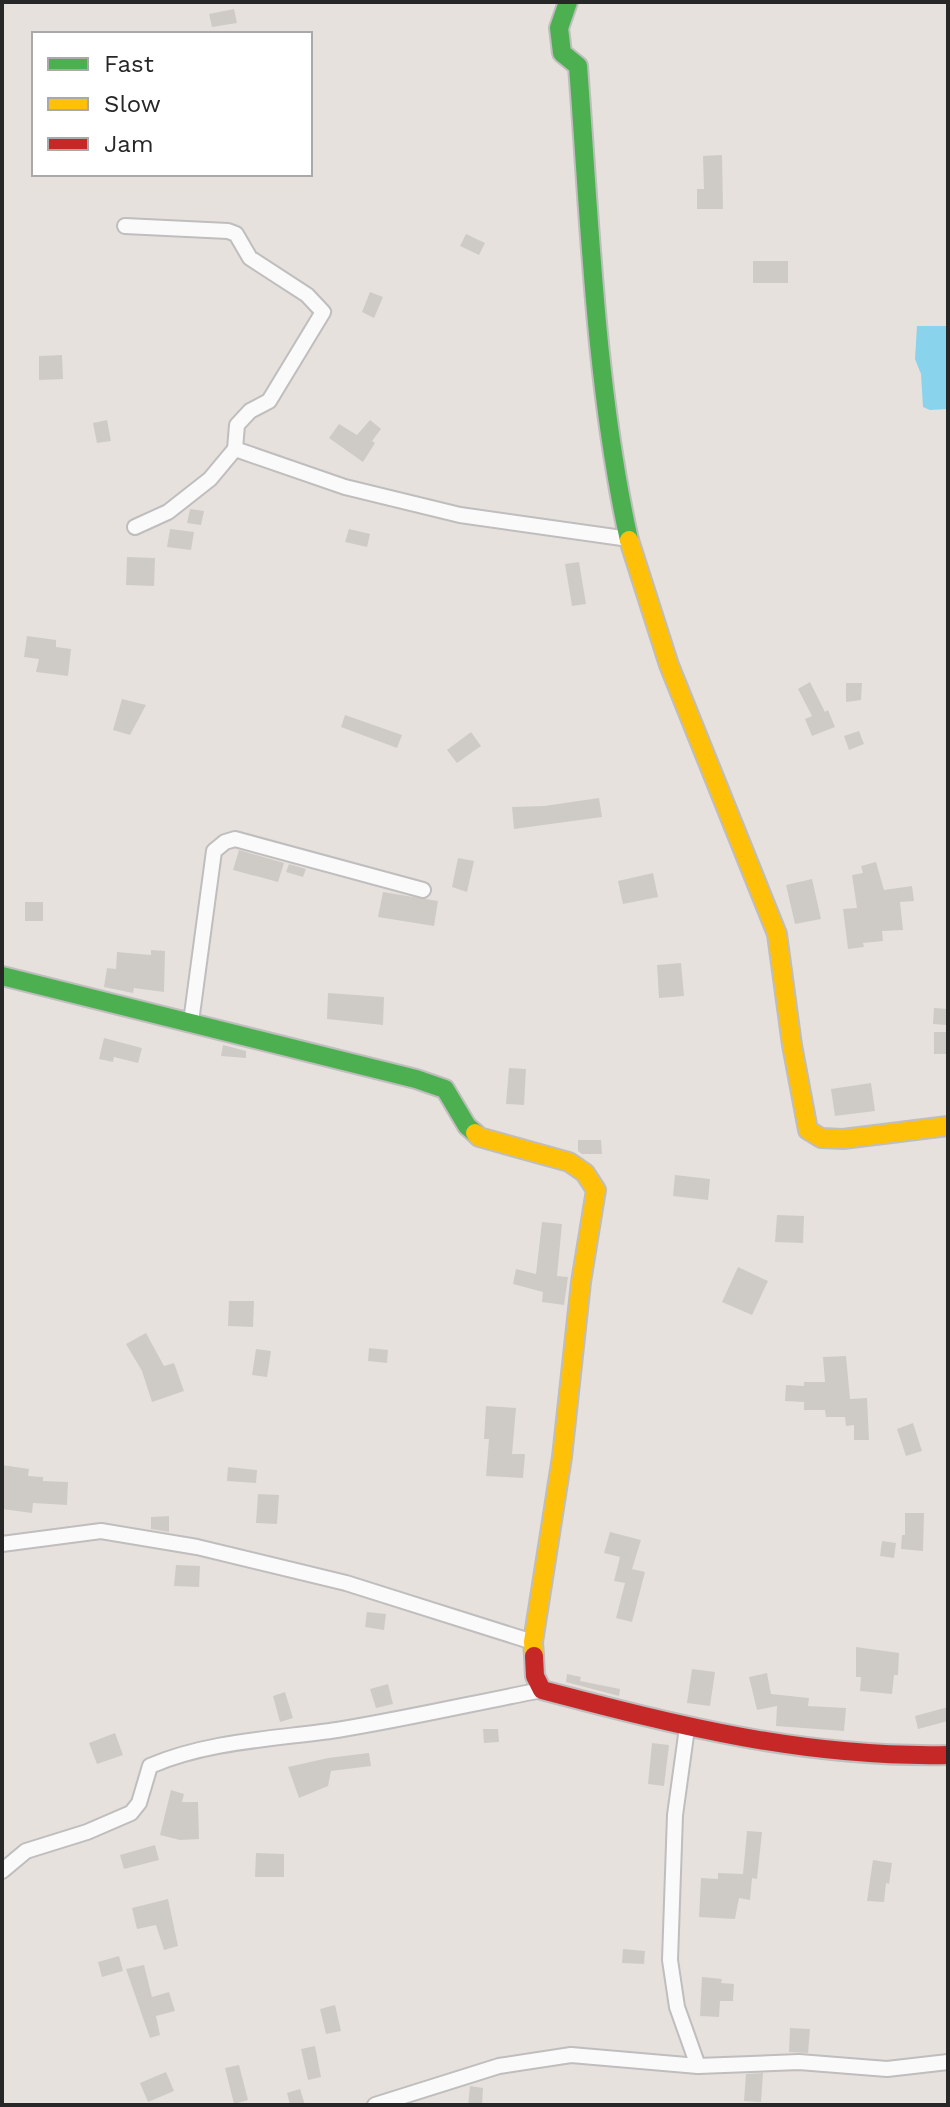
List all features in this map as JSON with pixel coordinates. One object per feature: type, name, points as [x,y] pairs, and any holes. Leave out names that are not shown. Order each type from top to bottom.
[{"type":"main road","points":[[568,2],[559,28],[562,53],[578,66],[612,453],[629,539],[669,665],[777,934],[792,1045],[808,1130],[821,1138],[843,1139],[948,1126]]},
{"type":"main road","points":[[2,976],[416,1079],[445,1089],[467,1126],[479,1137],[569,1162],[585,1173],[596,1190],[581,1282],[562,1457],[533,1642],[535,1676],[542,1690],[687,1728],[848,1755],[948,1755]]},
{"type":"street","points":[[125,226],[228,231],[236,234],[250,258],[307,295],[322,309],[321,317],[269,401],[250,411],[237,425],[235,449],[210,479],[168,512],[135,527]]},
{"type":"street","points":[[235,449],[345,487],[460,515],[629,539]]},
{"type":"street","points":[[191,1022],[214,851],[225,842],[235,839],[423,890]]},
{"type":"street","points":[[2,1544],[101,1531],[197,1547],[346,1583],[533,1642]]},
{"type":"street","points":[[2,1871],[26,1851],[87,1832],[131,1813],[139,1803],[150,1766],[170,1758],[234,1743],[338,1730],[542,1690]]},
{"type":"street","points":[[687,1728],[675,1815],[670,1960],[677,2007],[698,2066]]},
{"type":"street","points":[[375,2105],[499,2066],[571,2055],[698,2066],[799,2062],[887,2069],[948,2062]]},
{"type":"water","points":[[917,326],[948,326],[948,409],[930,410],[923,407],[921,374],[915,359]]},
{"type":"building","points":[[234,9],[237,23],[212,27],[209,14]]},
{"type":"building","points":[[722,155],[723,209],[697,209],[697,189],[704,189],[703,156]]},
{"type":"building","points":[[466,234],[485,243],[479,255],[460,246]]},
{"type":"building","points":[[753,261],[788,261],[788,283],[753,283]]},
{"type":"building","points":[[370,292],[383,297],[374,318],[362,312]]},
{"type":"building","points":[[62,355],[63,379],[39,380],[39,356]]},
{"type":"building","points":[[107,420],[111,441],[97,443],[93,423]]},
{"type":"building","points":[[370,420],[381,429],[363,462],[329,438],[339,424],[357,435]]},
{"type":"building","points":[[190,509],[204,511],[201,525],[187,523]]},
{"type":"building","points":[[170,529],[194,532],[191,550],[167,547]]},
{"type":"building","points":[[349,529],[370,534],[367,547],[345,542]]},
{"type":"building","points":[[127,557],[155,558],[154,586],[126,585]]},
{"type":"building","points":[[579,562],[586,604],[572,606],[565,564]]},
{"type":"building","points":[[27,636],[56,640],[56,647],[71,649],[68,676],[36,672],[39,659],[24,657]]},
{"type":"building","points":[[810,682],[835,727],[812,736],[805,719],[812,716],[798,689]]},
{"type":"building","points":[[846,683],[862,683],[861,700],[846,702]]},
{"type":"building","points":[[122,699],[146,705],[130,735],[113,730]]},
{"type":"building","points":[[345,715],[402,735],[397,748],[341,727]]},
{"type":"building","points":[[859,731],[864,744],[849,750],[844,736]]},
{"type":"building","points":[[471,732],[481,746],[457,763],[447,750]]},
{"type":"building","points":[[599,798],[602,817],[514,829],[512,807]]},
{"type":"building","points":[[239,850],[284,863],[278,882],[233,870]]},
{"type":"building","points":[[458,858],[474,861],[467,892],[452,887]]},
{"type":"building","points":[[876,862],[884,890],[912,886],[914,901],[900,902],[903,930],[882,931],[883,941],[863,943],[864,947],[848,949],[843,909],[857,908],[852,875],[863,873],[861,866]]},
{"type":"building","points":[[289,864],[306,869],[303,877],[286,872]]},
{"type":"building","points":[[653,873],[658,897],[623,904],[618,881]]},
{"type":"building","points":[[812,879],[821,919],[795,924],[786,885]]},
{"type":"building","points":[[383,892],[438,901],[434,926],[378,917]]},
{"type":"building","points":[[25,902],[43,902],[43,921],[25,921]]},
{"type":"building","points":[[151,950],[165,951],[164,992],[134,988],[133,993],[104,987],[107,968],[116,969],[117,952],[151,955]]},
{"type":"building","points":[[681,963],[684,996],[659,998],[657,965]]},
{"type":"building","points":[[328,993],[384,997],[383,1025],[327,1019]]},
{"type":"building","points":[[934,1008],[948,1009],[947,1025],[933,1024]]},
{"type":"building","points":[[934,1032],[948,1032],[948,1054],[934,1054]]},
{"type":"building","points":[[104,1038],[142,1048],[138,1063],[114,1057],[113,1062],[99,1059]]},
{"type":"building","points":[[223,1045],[246,1051],[246,1058],[221,1056]]},
{"type":"building","points":[[509,1068],[526,1069],[524,1105],[506,1104]]},
{"type":"building","points":[[871,1083],[875,1111],[835,1116],[831,1089]]},
{"type":"building","points":[[578,1140],[601,1140],[602,1154],[582,1154],[578,1151]]},
{"type":"building","points":[[675,1175],[710,1179],[708,1200],[673,1196]]},
{"type":"building","points":[[777,1215],[804,1216],[803,1243],[775,1242]]},
{"type":"building","points":[[542,1222],[562,1224],[557,1276],[568,1277],[564,1305],[542,1302],[543,1292],[513,1284],[516,1269],[536,1274]]},
{"type":"building","points":[[738,1267],[768,1281],[752,1315],[722,1302]]},
{"type":"building","points":[[229,1301],[254,1301],[253,1327],[228,1326]]},
{"type":"building","points":[[146,1333],[164,1366],[174,1363],[184,1391],[152,1402],[142,1371],[126,1344]]},
{"type":"building","points":[[369,1348],[388,1350],[387,1363],[368,1361]]},
{"type":"building","points":[[256,1349],[271,1351],[267,1377],[252,1375]]},
{"type":"building","points":[[846,1356],[850,1399],[867,1398],[869,1440],[854,1440],[854,1425],[846,1426],[845,1417],[826,1417],[825,1410],[804,1410],[804,1402],[785,1401],[786,1385],[825,1382],[823,1357]]},
{"type":"building","points":[[486,1406],[516,1408],[512,1454],[525,1454],[523,1478],[486,1476],[489,1439],[484,1439]]},
{"type":"building","points":[[913,1423],[922,1451],[906,1456],[897,1429]]},
{"type":"building","points":[[2,1465],[29,1469],[28,1476],[43,1477],[43,1481],[68,1482],[67,1505],[33,1503],[32,1513],[2,1509]]},
{"type":"building","points":[[228,1467],[257,1470],[256,1483],[227,1481]]},
{"type":"building","points":[[258,1494],[279,1495],[277,1524],[256,1523]]},
{"type":"building","points":[[905,1513],[924,1513],[923,1551],[901,1549],[902,1535],[905,1535]]},
{"type":"building","points":[[169,1516],[169,1532],[151,1529],[151,1517]]},
{"type":"building","points":[[610,1532],[641,1540],[632,1569],[645,1572],[632,1622],[616,1618],[625,1583],[614,1581],[620,1557],[604,1553]]},
{"type":"building","points":[[882,1541],[896,1543],[894,1558],[880,1556]]},
{"type":"building","points":[[176,1565],[200,1566],[199,1587],[174,1586]]},
{"type":"building","points":[[367,1612],[386,1614],[384,1630],[365,1627]]},
{"type":"building","points":[[856,1647],[899,1653],[898,1675],[894,1675],[892,1694],[860,1691],[861,1677],[856,1677]]},
{"type":"building","points":[[692,1669],[715,1672],[710,1706],[687,1703]]},
{"type":"building","points":[[767,1673],[771,1694],[809,1698],[808,1706],[846,1708],[844,1731],[776,1726],[777,1706],[757,1710],[749,1677]]},
{"type":"building","points":[[567,1674],[581,1677],[580,1681],[620,1689],[619,1696],[566,1682]]},
{"type":"building","points":[[388,1684],[393,1704],[376,1708],[370,1689]]},
{"type":"building","points":[[285,1692],[293,1718],[280,1722],[273,1696]]},
{"type":"building","points":[[948,1707],[948,1721],[918,1729],[915,1716]]},
{"type":"building","points":[[483,1729],[498,1729],[499,1742],[484,1743]]},
{"type":"building","points":[[115,1733],[123,1755],[97,1764],[89,1743]]},
{"type":"building","points":[[652,1743],[669,1745],[664,1786],[648,1784]]},
{"type":"building","points":[[369,1753],[371,1766],[331,1771],[328,1786],[299,1798],[288,1767]]},
{"type":"building","points":[[171,1790],[184,1794],[182,1802],[198,1802],[199,1839],[180,1840],[160,1835]]},
{"type":"building","points":[[747,1831],[762,1832],[757,1879],[752,1878],[750,1900],[739,1898],[735,1919],[699,1917],[701,1878],[718,1879],[718,1873],[743,1874]]},
{"type":"building","points":[[155,1845],[159,1860],[124,1869],[120,1855]]},
{"type":"building","points":[[256,1853],[284,1854],[284,1877],[255,1877]]},
{"type":"building","points":[[873,1860],[892,1863],[884,1902],[867,1901]]},
{"type":"building","points":[[168,1899],[178,1946],[164,1950],[156,1925],[137,1929],[132,1908]]},
{"type":"building","points":[[623,1949],[645,1951],[644,1964],[622,1963]]},
{"type":"building","points":[[119,1956],[123,1971],[102,1977],[98,1962]]},
{"type":"building","points":[[144,1965],[152,1997],[169,1992],[175,2011],[156,2016],[160,2035],[150,2038],[126,1969]]},
{"type":"building","points":[[702,1977],[734,1984],[733,2001],[720,2001],[719,2017],[700,2016]]},
{"type":"building","points":[[335,2005],[341,2031],[326,2034],[320,2009]]},
{"type":"building","points":[[790,2028],[810,2029],[808,2053],[789,2052]]},
{"type":"building","points":[[315,2046],[321,2077],[308,2080],[301,2049]]},
{"type":"building","points":[[239,2065],[248,2100],[234,2104],[225,2068]]},
{"type":"building","points":[[166,2072],[174,2091],[148,2102],[140,2083]]},
{"type":"building","points":[[763,2073],[761,2102],[744,2101],[746,2074]]},
{"type":"building","points":[[470,2086],[483,2088],[482,2105],[468,2105]]},
{"type":"building","points":[[300,2089],[305,2105],[290,2105],[287,2093]]},
{"type":"traffic: fast","points":[[568,2],[559,28],[562,53],[578,66],[601,364],[629,540]]},
{"type":"traffic: fast","points":[[2,976],[416,1079],[445,1089],[467,1126],[475,1133]]},
{"type":"traffic: slow","points":[[629,540],[669,665],[777,934],[792,1045],[808,1130],[821,1138],[843,1139],[948,1126]]},
{"type":"traffic: slow","points":[[475,1133],[479,1137],[569,1162],[585,1173],[596,1190],[581,1282],[562,1457],[533,1642],[534,1656]]},
{"type":"traffic: jam","points":[[534,1656],[535,1676],[542,1690],[643,1716],[793,1745],[895,1755],[948,1755]]}]
